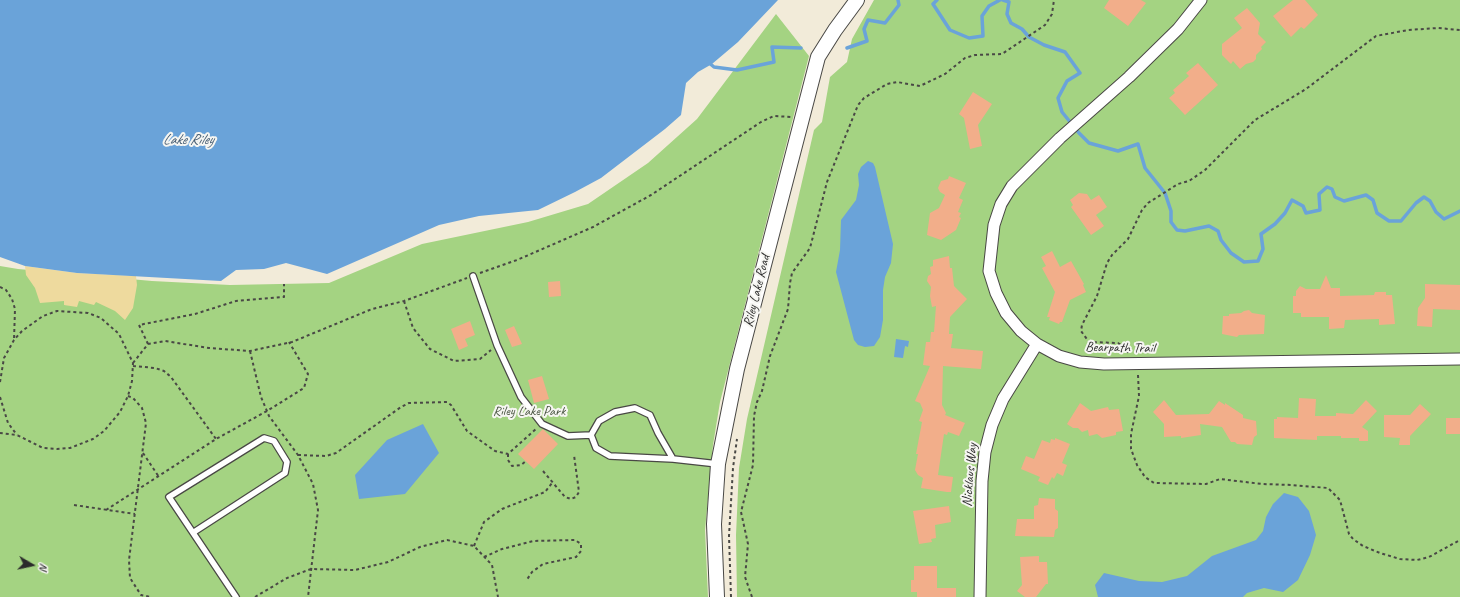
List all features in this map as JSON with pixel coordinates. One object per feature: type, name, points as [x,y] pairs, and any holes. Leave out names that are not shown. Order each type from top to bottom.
[{"type":"street","name":"Riley Lake Road","points":[[717,597],[714,524],[718,464],[737,369],[818,57],[835,30],[857,0]]},
{"type":"street","name":"Bearpath Trail","points":[[1200,0],[1178,29],[1129,77],[1060,138],[1012,186],[1001,204],[994,225],[989,271],[996,293],[1006,313],[1021,331],[1037,344],[1058,356],[1080,362],[1133,364],[1460,359]]},
{"type":"street","name":"Nicklaus Way","points":[[980,597],[982,480],[985,452],[992,425],[1003,399],[1037,344]]},
{"type":"lane","points":[[473,276],[497,345],[521,397],[542,424],[568,436],[591,435]]},
{"type":"lane","points":[[591,435],[600,421],[615,412],[635,408],[650,415],[658,433],[673,459]]},
{"type":"lane","points":[[591,435],[596,448],[610,456],[673,459],[718,464]]},
{"type":"lane","points":[[194,532],[285,473],[287,462],[274,441],[264,438],[169,496],[236,597]]},
{"type":"path","points":[[752,597],[745,576],[748,544],[741,512],[753,465],[754,416],[757,402],[762,391],[770,356],[788,310],[792,273],[810,248],[827,182],[858,105],[864,98],[887,84],[897,82],[920,86],[924,85],[945,74],[964,58],[975,55],[1002,54],[1019,44],[1045,25],[1052,14],[1054,0]]},
{"type":"path","points":[[1460,30],[1438,28],[1408,30],[1376,36],[1306,89],[1255,120],[1205,170],[1190,181],[1178,184],[1148,203],[1142,210],[1128,239],[1112,255],[1103,274],[1097,296],[1082,325],[1081,331],[1089,342],[1118,343],[1126,348],[1138,374],[1139,396],[1131,434],[1131,449],[1137,465],[1145,477],[1154,483],[1206,484],[1220,480],[1328,488],[1340,500],[1349,534],[1353,539],[1374,551],[1400,559],[1417,560],[1429,557],[1460,540]]},
{"type":"path","points":[[0,433],[17,435],[43,448],[64,448],[81,444],[104,431],[112,423],[128,396],[133,365],[148,344],[165,341],[209,348],[250,351],[289,342],[372,309],[404,301],[517,260],[593,227],[651,195],[761,122],[774,116],[787,116],[801,119]]},
{"type":"path","points":[[148,344],[139,325],[195,314],[236,301],[284,297],[284,284]]},
{"type":"path","points":[[0,287],[6,290],[12,299],[15,309],[14,340]]},
{"type":"path","points":[[404,301],[413,328],[430,349],[454,361],[480,359],[497,345]]},
{"type":"path","points":[[0,382],[4,358],[14,340],[22,331],[43,316],[57,312],[88,313],[101,318],[119,334],[133,365]]},
{"type":"path","points":[[106,510],[216,439],[267,411],[304,388],[308,374],[289,342]]},
{"type":"path","points":[[133,365],[155,368],[164,371],[171,377],[216,439]]},
{"type":"path","points":[[0,393],[8,423],[17,435]]},
{"type":"path","points":[[128,396],[138,402],[145,415],[146,423],[139,490],[129,560],[130,578],[141,595],[151,597]]},
{"type":"path","points":[[298,455],[326,456],[336,453],[401,407],[409,403],[439,401],[447,402],[452,405],[467,431],[476,439],[495,451],[508,454]]},
{"type":"path","points":[[526,461],[522,465],[512,466],[508,460],[508,454],[542,424]]},
{"type":"path","points":[[731,597],[729,536],[733,468],[738,433]]},
{"type":"path","points":[[143,453],[159,477]]},
{"type":"path","points":[[543,471],[565,497],[571,499],[576,497],[579,492],[574,455]]},
{"type":"path","points":[[474,546],[484,522],[502,509],[545,492],[552,483]]},
{"type":"path","points":[[74,505],[135,514]]},
{"type":"path","points":[[256,597],[287,578],[311,569],[355,570],[388,562],[420,547],[447,540],[474,546],[484,557],[492,566],[498,597]]},
{"type":"path","points":[[484,557],[502,549],[533,541],[575,540],[581,544],[581,551],[576,556],[543,564],[532,572],[526,581]]},
{"type":"green space","points":[[874,0],[1460,0],[1460,597],[737,597],[736,535],[739,468],[747,419],[814,130],[822,122],[830,77],[847,62],[852,39]]},
{"type":"green space","name":"Riley Lake Park","points":[[776,14],[809,56],[720,402],[713,445],[705,530],[708,597],[0,597],[0,266],[18,269],[152,281],[230,285],[329,283],[422,244],[528,222],[588,204],[648,163],[697,119]]},
{"type":"sand","points":[[25,266],[77,273],[136,276],[137,285],[133,308],[125,320],[115,311],[96,302],[94,305],[79,301],[77,307],[64,305],[64,301],[40,303],[35,288],[26,275]]},
{"type":"water","name":"Lake Riley","points":[[0,0],[778,0],[738,42],[712,64],[698,72],[686,83],[681,115],[601,178],[575,192],[538,210],[479,216],[439,225],[327,274],[286,263],[264,269],[236,270],[221,281],[77,273],[25,266],[0,257]]},
{"type":"water","points":[[868,161],[873,163],[875,167],[893,244],[891,263],[885,277],[883,290],[883,320],[880,337],[874,346],[865,347],[858,345],[854,340],[836,272],[840,250],[841,220],[856,200],[859,185],[858,174],[861,167]]},
{"type":"water","points":[[896,339],[909,341],[908,347],[905,346],[903,358],[894,357]]},
{"type":"water","points":[[423,424],[439,453],[405,494],[359,499],[355,475],[387,440]]},
{"type":"water","points":[[1284,493],[1298,497],[1309,511],[1316,535],[1310,555],[1298,580],[1283,592],[1264,588],[1247,593],[1243,597],[1098,597],[1095,585],[1104,573],[1139,581],[1162,582],[1187,576],[1212,556],[1256,540],[1263,531],[1266,517],[1273,504]]},
{"type":"building","points":[[1109,0],[1141,0],[1146,3],[1128,26],[1104,8]]},
{"type":"building","points":[[1293,0],[1305,0],[1318,15],[1304,29],[1301,27],[1291,37],[1273,16]]},
{"type":"building","points":[[1247,8],[1260,23],[1258,34],[1266,42],[1256,55],[1256,59],[1240,69],[1233,61],[1231,64],[1222,55],[1222,44],[1242,28],[1234,18]]},
{"type":"building","points":[[1198,63],[1218,85],[1185,115],[1169,98],[1175,93],[1173,90],[1189,76],[1186,73]]},
{"type":"building","points":[[973,92],[992,104],[978,125],[982,146],[970,149],[964,118],[959,114]]},
{"type":"building","points":[[949,176],[966,183],[959,198],[963,200],[958,212],[961,213],[959,217],[961,218],[956,230],[941,240],[927,235],[930,213],[939,208],[945,195],[940,192],[938,188],[941,181],[948,179]]},
{"type":"building","points":[[1079,193],[1087,194],[1091,200],[1099,195],[1107,207],[1096,215],[1104,226],[1091,235],[1071,207],[1073,205],[1070,200]]},
{"type":"building","points":[[1052,251],[1060,267],[1071,261],[1084,284],[1083,285],[1086,292],[1070,300],[1062,322],[1059,324],[1049,320],[1050,317],[1047,317],[1055,292],[1042,268],[1046,266],[1041,257]]},
{"type":"building","points":[[949,256],[954,286],[967,299],[950,317],[949,334],[953,334],[951,348],[983,351],[981,369],[943,366],[942,405],[946,413],[945,415],[965,423],[959,436],[948,432],[947,435],[944,434],[938,475],[953,477],[951,492],[947,492],[921,488],[923,478],[918,475],[915,470],[918,454],[916,454],[922,422],[919,421],[923,410],[920,403],[915,401],[930,366],[923,365],[926,342],[930,342],[931,332],[934,332],[936,306],[932,307],[930,296],[931,287],[927,281],[928,276],[931,274],[930,267],[933,266],[933,260]]},
{"type":"building","points":[[1326,275],[1331,288],[1340,288],[1340,296],[1374,295],[1375,292],[1386,292],[1386,295],[1392,295],[1395,324],[1379,325],[1379,319],[1345,320],[1344,328],[1329,329],[1329,317],[1301,317],[1301,313],[1293,313],[1293,296],[1296,296],[1296,291],[1300,286],[1306,289],[1320,289]]},
{"type":"building","points":[[560,281],[561,296],[549,297],[548,282]]},
{"type":"building","points":[[1425,284],[1460,285],[1460,310],[1433,309],[1432,327],[1417,326],[1418,308],[1425,298]]},
{"type":"building","points":[[1249,310],[1252,313],[1265,315],[1264,334],[1239,335],[1237,337],[1222,334],[1223,316],[1229,316],[1229,314],[1241,313]]},
{"type":"building","points":[[470,321],[475,335],[465,339],[468,346],[459,350],[451,329]]},
{"type":"building","points":[[514,326],[522,344],[512,347],[505,330]]},
{"type":"building","points":[[542,376],[549,399],[534,403],[528,380]]},
{"type":"building","points":[[1299,398],[1316,399],[1315,416],[1336,416],[1336,413],[1353,414],[1366,400],[1377,411],[1362,427],[1368,431],[1368,441],[1359,441],[1359,438],[1341,438],[1341,436],[1317,436],[1317,440],[1274,438],[1274,419],[1277,419],[1277,417],[1298,418]]},
{"type":"building","points":[[1164,400],[1176,415],[1209,414],[1219,401],[1225,405],[1225,403],[1243,415],[1243,418],[1256,421],[1257,435],[1254,437],[1252,445],[1237,444],[1235,442],[1231,442],[1222,427],[1200,424],[1201,435],[1181,438],[1181,436],[1164,437],[1164,424],[1153,412]]},
{"type":"building","points":[[1080,403],[1091,411],[1108,407],[1109,410],[1119,409],[1123,431],[1116,432],[1116,435],[1102,438],[1097,434],[1089,436],[1088,430],[1082,432],[1078,428],[1073,428],[1067,424]]},
{"type":"building","points":[[1420,404],[1431,414],[1410,436],[1410,445],[1399,445],[1400,438],[1384,437],[1384,415],[1410,415]]},
{"type":"building","points":[[1446,418],[1460,418],[1460,434],[1446,434]]},
{"type":"building","points":[[543,429],[558,444],[534,469],[518,454]]},
{"type":"building","points":[[1055,438],[1070,444],[1062,463],[1067,465],[1063,476],[1057,473],[1054,479],[1052,477],[1048,485],[1038,481],[1040,477],[1021,469],[1026,456],[1034,459],[1042,440],[1050,443],[1051,439],[1055,440]]},
{"type":"building","points":[[1039,498],[1055,499],[1055,509],[1058,511],[1058,528],[1055,530],[1054,537],[1015,536],[1017,519],[1034,519],[1034,506],[1038,505]]},
{"type":"building","points":[[949,506],[951,522],[935,525],[936,538],[931,539],[932,542],[919,544],[913,511]]},
{"type":"building","points":[[1039,556],[1039,562],[1047,562],[1048,584],[1046,584],[1036,597],[1025,597],[1017,591],[1022,585],[1020,557]]},
{"type":"building","points":[[914,566],[937,566],[937,588],[956,588],[956,597],[917,597],[917,592],[911,592],[911,580],[914,580]]},
{"type":"waterway","points":[[847,48],[867,41],[864,29],[868,20],[885,23],[899,5],[898,0]]},
{"type":"waterway","points":[[937,0],[933,4],[950,30],[969,38],[983,36],[982,16],[989,6],[1000,0]]},
{"type":"waterway","points":[[1003,0],[1009,2],[1007,14],[1011,23],[1022,29],[1029,37],[1044,45],[1065,52],[1080,73],[1067,81],[1058,98],[1062,112],[1079,133],[1089,143],[1118,151],[1138,144],[1145,168],[1165,193],[1171,211],[1171,222],[1177,230],[1185,231],[1209,226],[1218,231],[1221,240],[1231,253],[1244,262],[1258,261],[1263,249],[1261,234],[1275,224],[1285,213],[1292,200],[1303,206],[1306,213],[1320,210],[1319,194],[1327,187],[1332,189],[1335,197],[1344,201],[1366,195],[1373,200],[1377,213],[1389,221],[1401,221],[1416,203],[1424,197],[1430,201],[1436,212],[1444,219],[1460,211]]},
{"type":"waterway","points":[[708,62],[714,67],[737,70],[774,62],[772,47],[801,48]]}]
